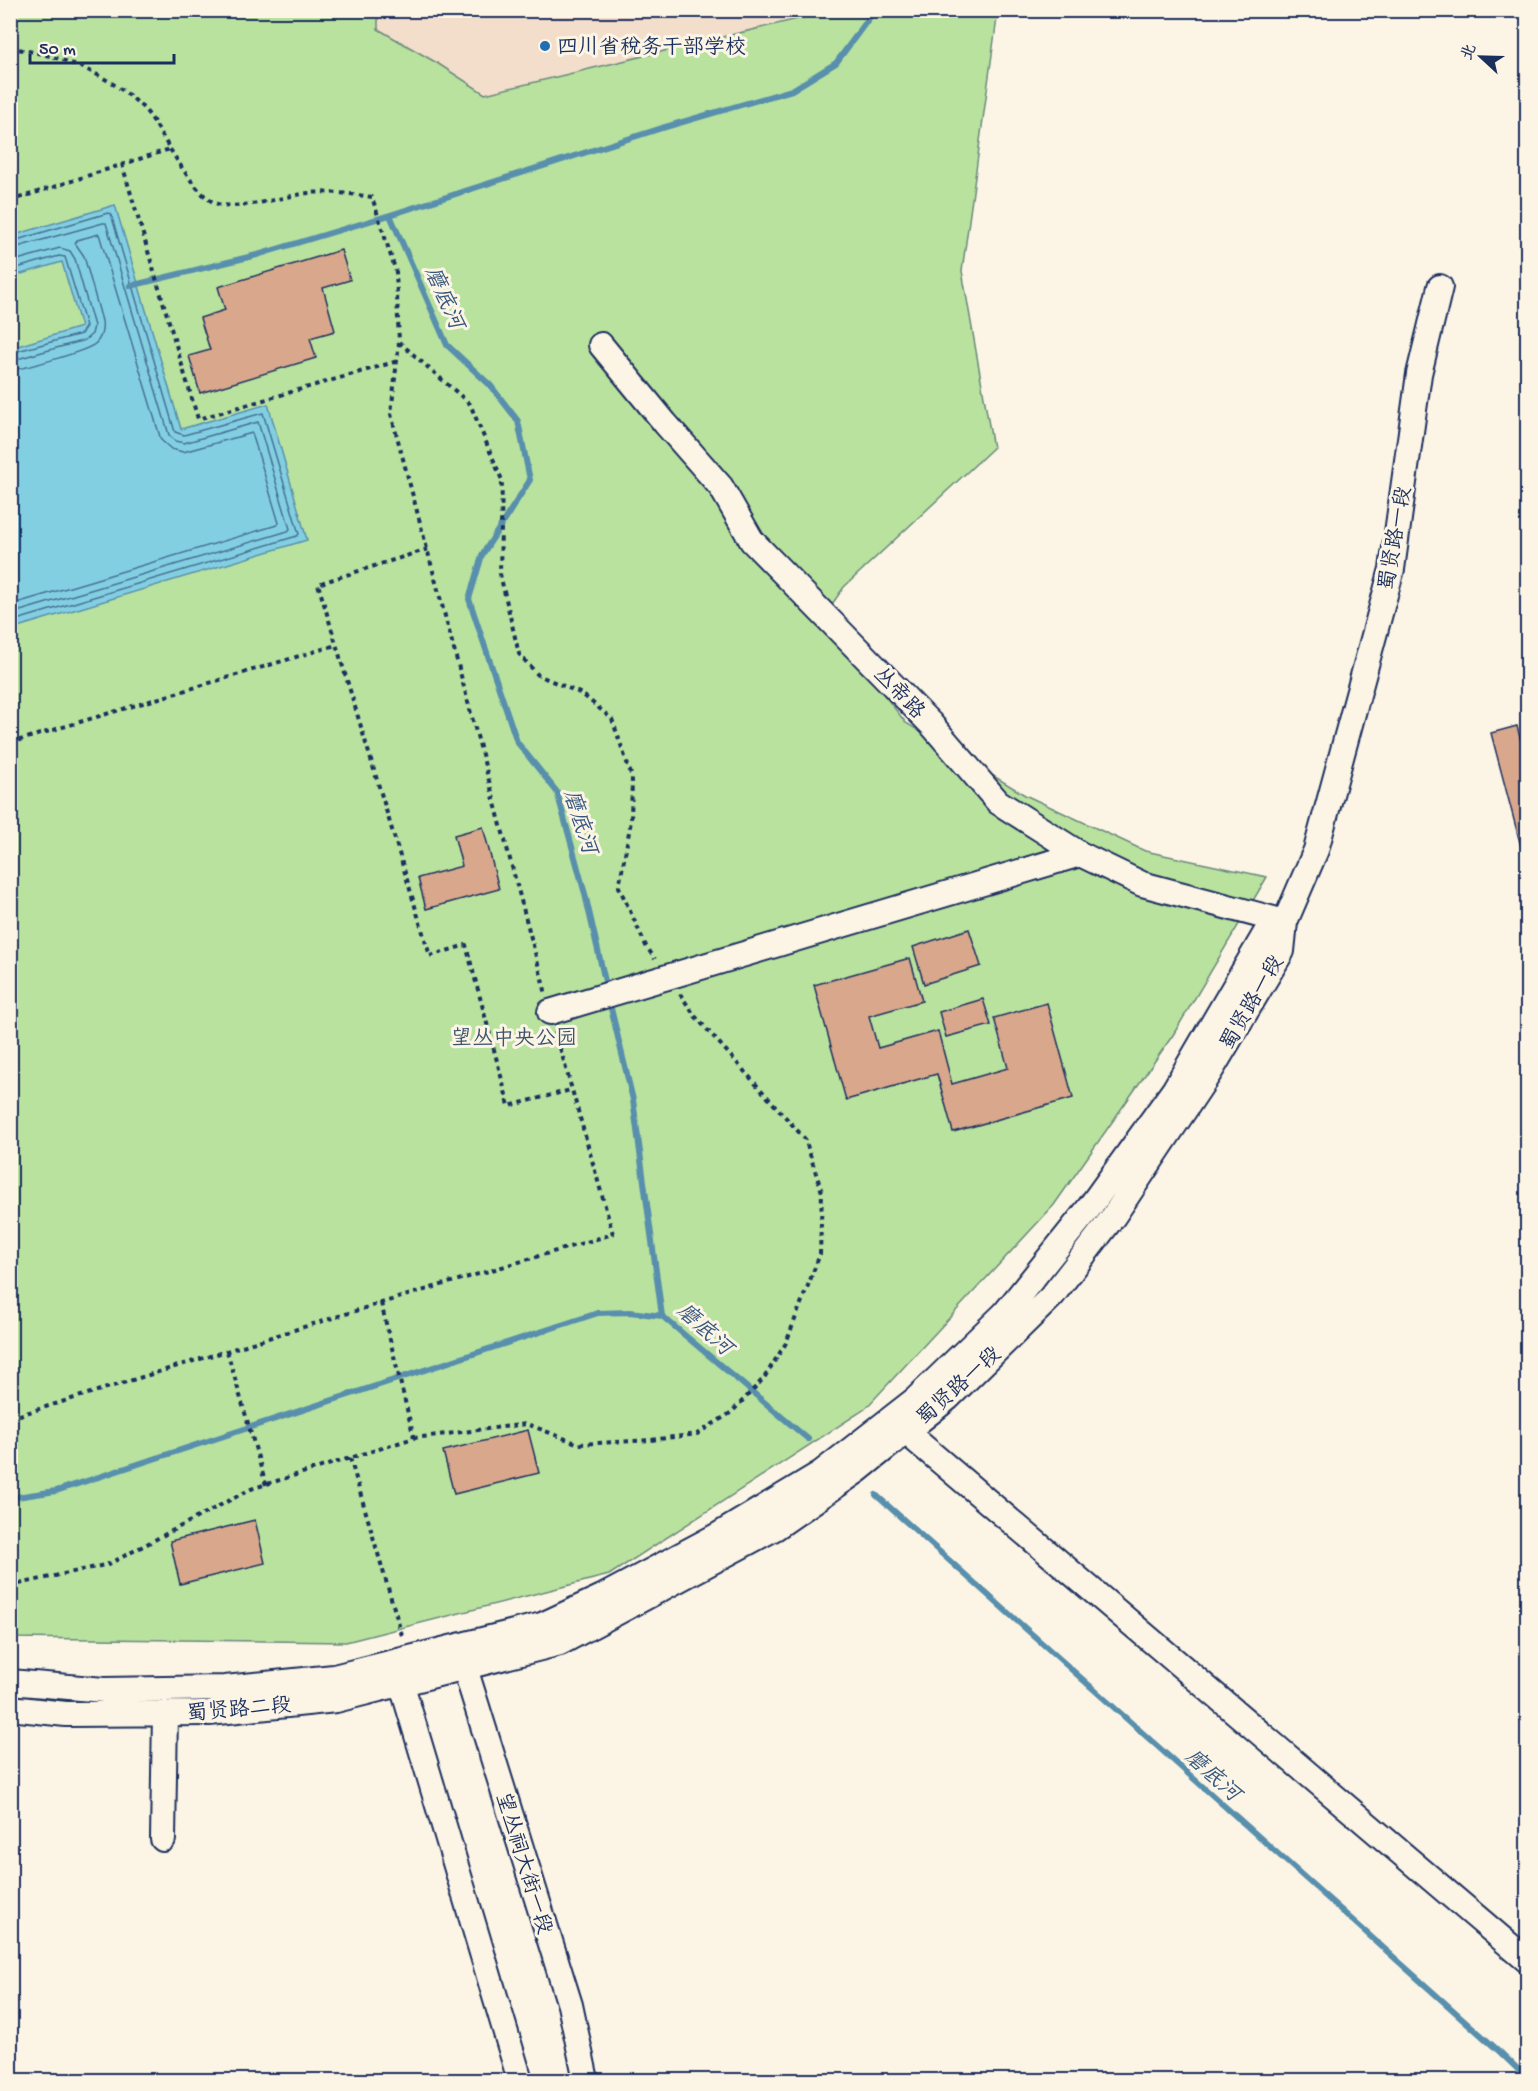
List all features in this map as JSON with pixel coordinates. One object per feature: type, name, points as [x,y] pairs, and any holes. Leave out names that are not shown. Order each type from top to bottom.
[{"type":"street","name":"蜀贤路一段","points":[[461,1656],[560,1644],[775,1528],[857,1471],[948,1398],[1052,1296],[1113,1217],[1210,1072],[1282,951],[1285,922],[1316,850],[1392,569],[1419,374],[1440,286]]},
{"type":"street","name":"丛帝路","points":[[601,345],[721,487],[752,541],[931,724],[998,802],[1080,854],[1142,884],[1285,922]]},
{"type":"street","points":[[550,1012],[1080,854]]},
{"type":"street","name":"蜀贤路一段","points":[[461,1656],[602,1597],[720,1534],[821,1473],[916,1399],[1005,1313],[1089,1208],[1174,1090],[1268,929],[1285,922]]},
{"type":"street","points":[[906,1432],[1527,1961]]},
{"type":"street","name":"蜀贤路二段","points":[[10,1682],[104,1690],[225,1688],[402,1668],[461,1656]]},
{"type":"street","name":"望丛祠大街一段","points":[[461,1656],[570,2005],[586,2080]]},
{"type":"street","points":[[402,1668],[520,2080]]},
{"type":"street","name":"蜀贤路二段","points":[[10,1708],[66,1714],[209,1713],[336,1700],[402,1668]]},
{"type":"street","points":[[163,1839],[165,1713]]},
{"type":"path","points":[[10,48],[31,51],[71,63],[113,84],[141,105],[189,179],[214,202],[237,206],[310,193],[345,193],[372,197],[396,272],[399,342],[391,414],[571,1090],[613,1234],[10,1418]]},
{"type":"path","points":[[10,201],[170,149]]},
{"type":"path","points":[[122,164],[198,419],[398,361]]},
{"type":"path","points":[[399,342],[470,404],[502,480],[502,537]]},
{"type":"path","points":[[428,549],[318,584],[430,956],[466,945],[509,1106],[571,1090]]},
{"type":"path","points":[[10,743],[336,645]]},
{"type":"path","points":[[381,1303],[414,1438]]},
{"type":"path","points":[[227,1351],[266,1485]]},
{"type":"path","points":[[10,1586],[109,1564],[251,1489],[414,1438],[527,1424],[579,1443],[651,1440],[697,1434],[732,1412],[764,1378]]},
{"type":"path","points":[[350,1458],[402,1668]]},
{"type":"shaded area","name":"四川省税务干部学校","points":[[378,11],[831,11],[485,94],[378,29]]},
{"type":"green space","name":"望丛中央公园","points":[[11,11],[378,11],[378,29],[485,94],[831,11],[998,11],[962,271],[993,448],[844,587],[823,617],[906,723],[1025,795],[1145,851],[1267,877],[1173,1035],[1054,1205],[865,1409],[609,1575],[346,1642],[11,1638]]},
{"type":"water","points":[[115,205],[181,429],[268,404],[307,540],[11,629],[11,348],[81,327],[62,262],[11,277],[11,236]]},
{"type":"building","points":[[341,250],[350,280],[323,288],[335,331],[310,338],[316,358],[200,393],[189,356],[210,350],[200,318],[225,310],[218,287]]},
{"type":"building","points":[[1517,726],[1528,768],[1528,873],[1491,733]]},
{"type":"building","points":[[483,827],[499,889],[426,909],[418,878],[462,866],[454,835]]},
{"type":"building","points":[[969,929],[981,966],[924,984],[913,947]]},
{"type":"building","points":[[910,958],[922,1001],[869,1016],[878,1048],[938,1031],[952,1084],[1008,1068],[994,1018],[1047,1003],[1073,1098],[953,1132],[937,1074],[846,1100],[814,985]]},
{"type":"building","points":[[983,999],[991,1025],[946,1037],[939,1012]]},
{"type":"building","points":[[528,1430],[539,1473],[454,1494],[443,1451]]},
{"type":"building","points":[[255,1520],[265,1563],[180,1584],[170,1541]]},
{"type":"waterway","name":"磨底河","points":[[390,215],[662,128],[792,90],[836,63],[875,10]]},
{"type":"waterway","name":"磨底河","points":[[130,286],[257,255],[390,215],[447,345],[491,386],[518,421],[530,480],[482,555],[469,599],[517,742],[557,792],[585,894],[607,990]]},
{"type":"waterway","name":"磨底河","points":[[609,1000],[633,1100],[662,1316],[808,1439]]},
{"type":"waterway","points":[[10,1498],[56,1491],[598,1313],[630,1312],[662,1316]]},
{"type":"waterway","name":"磨底河","points":[[876,1495],[1528,2079]]},
{"type":"place","name":"四川省税务干部学校","points":[[545,46]]}]
